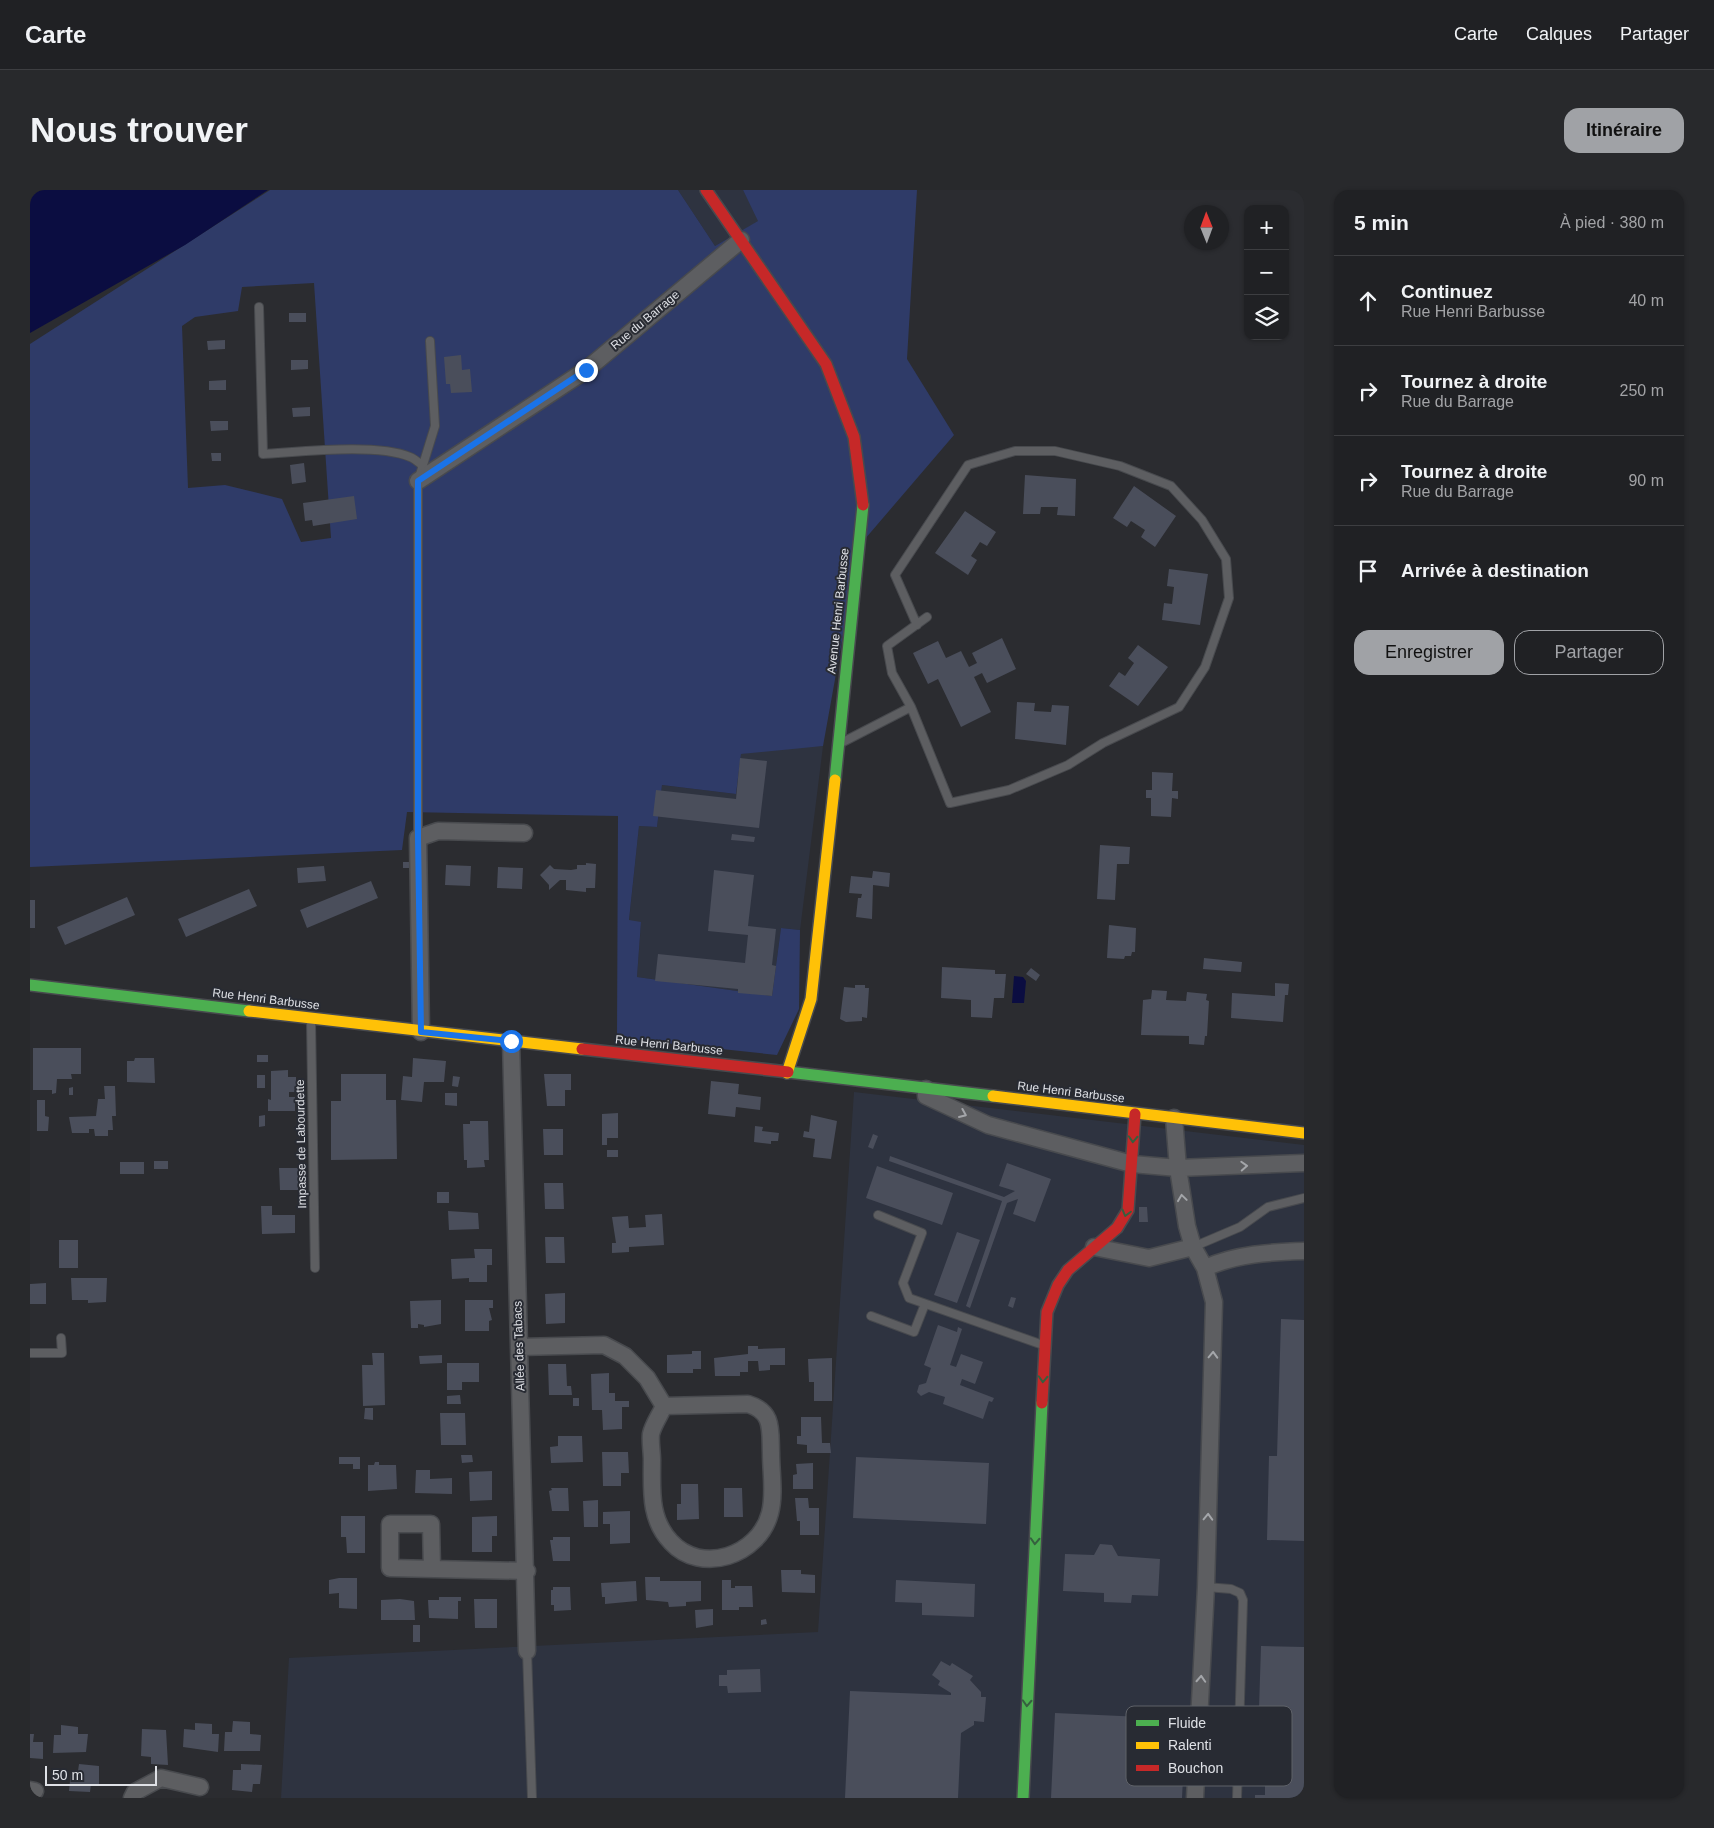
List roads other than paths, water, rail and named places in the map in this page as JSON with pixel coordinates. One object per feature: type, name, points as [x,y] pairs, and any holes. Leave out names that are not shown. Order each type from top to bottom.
[{"type":"street","name":"Avenue Henri Barbusse","points":[[706,190],[826,364],[854,437],[863,503],[811,999],[787,1073]]},
{"type":"street","name":"Rue du Barrage","points":[[420,474],[586,370],[741,240]]},
{"type":"street","points":[[421,1032],[418,838],[438,831],[524,833]]},
{"type":"street","name":"Rue Henri Barbusse","points":[[30,985],[421,1032],[1304,1133]]},
{"type":"street","name":"Allée des Tabacs","points":[[511,1041],[528,1651]]},
{"type":"street","points":[[926,1089],[926,1096],[936,1102],[988,1125],[1132,1164],[1178,1168],[1304,1164]]},
{"type":"street","points":[[1023,1798],[1047,1312],[1057,1286],[1068,1269],[1123,1222],[1128,1210],[1135,1114]]},
{"type":"street","points":[[1174,1118],[1178,1168],[1186,1226],[1193,1247],[1205,1268],[1214,1302],[1206,1587],[1200,1706]]},
{"type":"street","points":[[1094,1247],[1149,1258],[1193,1247]]},
{"type":"street","points":[[1205,1268],[1220,1261],[1270,1252],[1304,1251]]},
{"type":"street","points":[[519,1347],[604,1345],[625,1356],[647,1378],[664,1406]]},
{"type":"street","points":[[748,1404],[760,1407],[770,1422],[772,1499],[770,1515],[763,1530],[752,1544],[737,1555],[711,1559],[692,1556],[672,1544],[656,1520],[652,1507],[651,1434],[664,1406],[748,1404]]},
{"type":"street","points":[[432,1568],[527,1571]]},
{"type":"street","points":[[132,1798],[135,1792],[161,1778],[200,1787]]},
{"type":"lane","points":[[259,307],[263,454],[327,450],[397,452],[412,457],[420,474]]},
{"type":"lane","points":[[418,838],[420,474],[435,426],[430,341]]},
{"type":"lane","points":[[917,625],[895,574],[968,464],[1015,451],[1055,450],[1120,466],[1171,486],[1202,520],[1226,559],[1229,598],[1205,667],[1179,707],[1103,743],[1068,765],[1009,790],[950,803],[911,707],[892,672],[887,646],[917,625],[927,618]]},
{"type":"lane","points":[[839,744],[911,707]]},
{"type":"lane","name":"Impasse de Labourdette","points":[[311,1019],[314,1268]]},
{"type":"lane","points":[[1193,1247],[1240,1227],[1268,1207],[1304,1198]]},
{"type":"lane","points":[[878,1215],[922,1233],[903,1283],[909,1298],[1045,1346]]},
{"type":"lane","points":[[871,1316],[914,1332],[925,1304]]},
{"type":"lane","points":[[30,1353],[62,1353],[61,1338]]},
{"type":"lane","points":[[1206,1587],[1231,1588],[1240,1593],[1243,1600],[1240,1706]]},
{"type":"lane","points":[[528,1651],[532,1798]]}]
